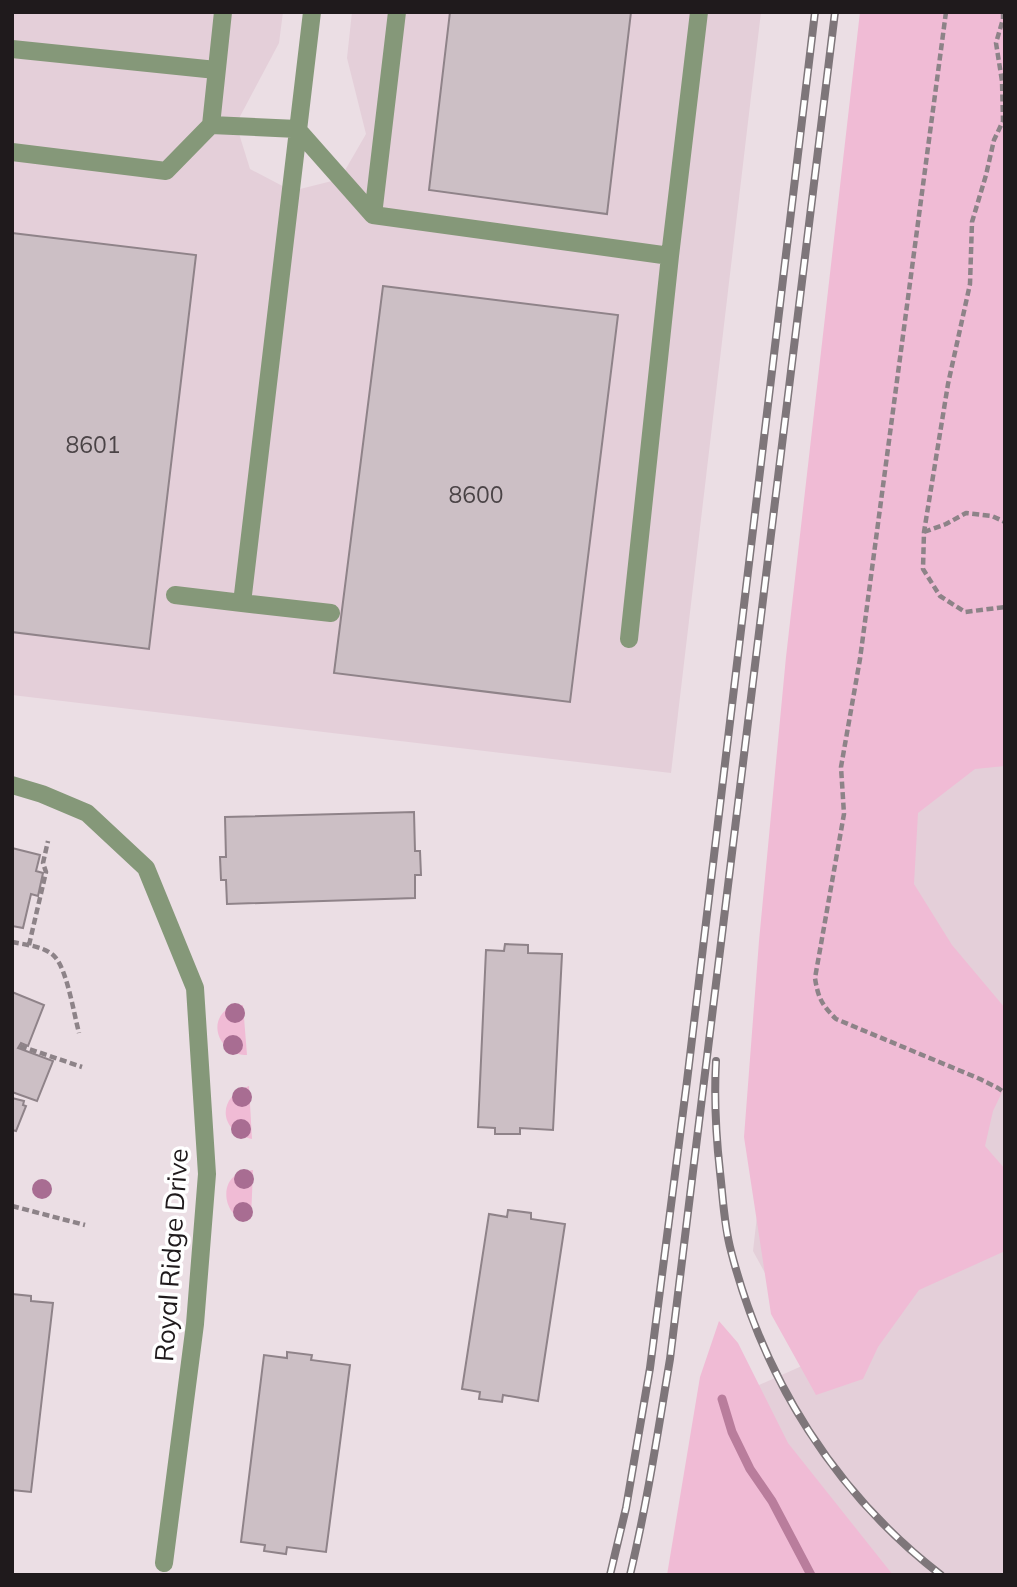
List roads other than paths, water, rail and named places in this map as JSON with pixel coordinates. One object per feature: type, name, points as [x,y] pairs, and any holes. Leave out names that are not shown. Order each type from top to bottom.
[{"type":"street","points":[[12,152],[166,171],[211,125],[223,12]]},
{"type":"street","points":[[242,603],[312,12]]},
{"type":"street","points":[[373,215],[397,12]]},
{"type":"street","points":[[629,639],[699,12]]},
{"type":"street","points":[[12,49],[216,70]]},
{"type":"street","points":[[211,125],[297,130],[373,215],[670,256]]},
{"type":"street","points":[[175,595],[331,613]]},
{"type":"street","name":"Royal Ridge Drive","points":[[12,785],[43,794],[87,813],[145,868],[195,989],[207,1174],[195,1324],[164,1563]]},
{"type":"waterway","points":[[722,1399],[732,1432],[750,1469],[772,1501],[811,1575]]},
{"type":"railway","points":[[610,1575],[626,1508],[650,1368],[815,12]]},
{"type":"railway","points":[[630,1575],[670,1359],[835,12]]},
{"type":"railway","points":[[716,1061],[716,1131],[727,1232],[745,1299],[763,1345],[784,1389],[837,1470],[868,1508],[903,1543],[941,1575]]}]
